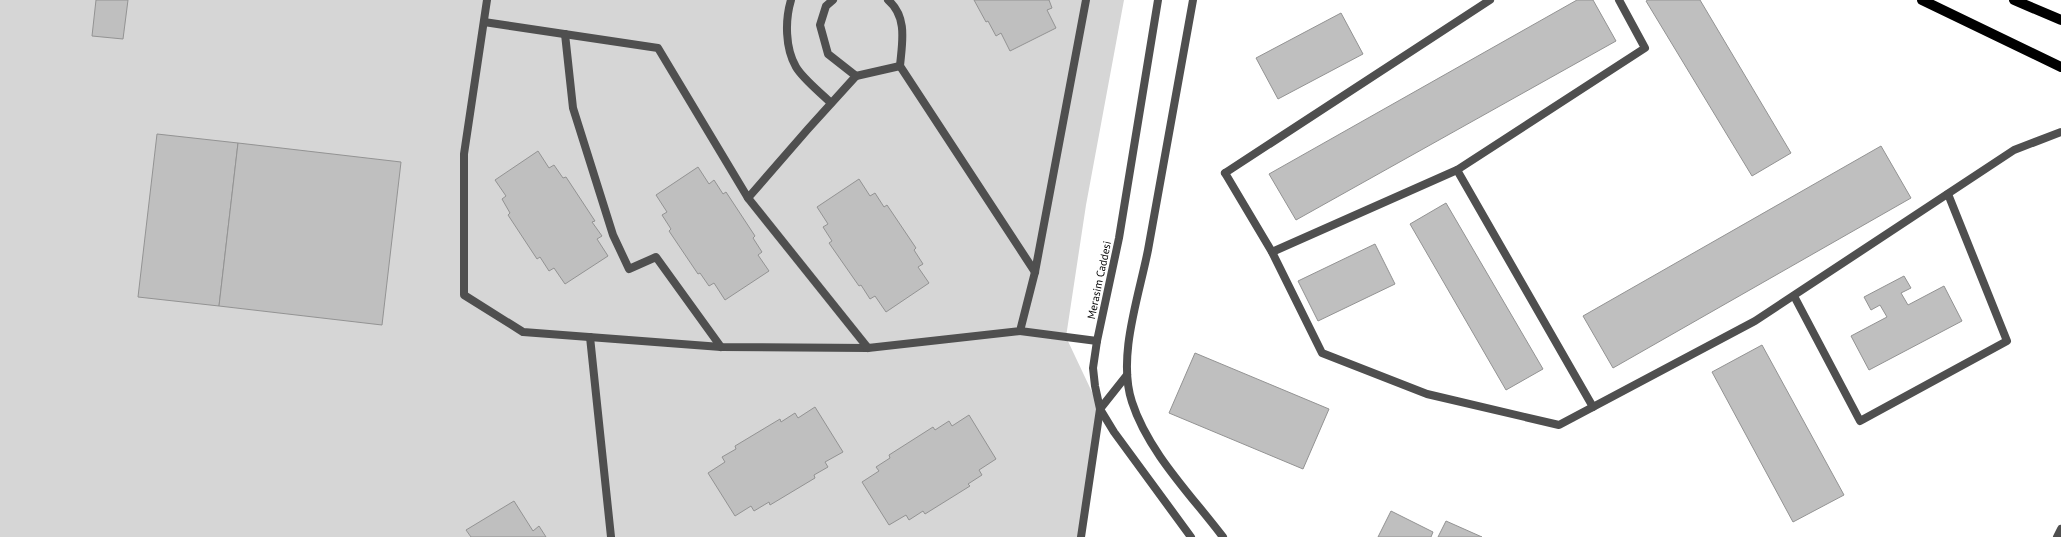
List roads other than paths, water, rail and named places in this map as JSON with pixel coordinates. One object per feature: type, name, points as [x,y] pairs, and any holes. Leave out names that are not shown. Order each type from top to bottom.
[{"type":"main road","points":[[1922,0],[2061,68]]},
{"type":"main road","points":[[2014,0],[2061,20]]},
{"type":"street","points":[[487,0],[464,154],[464,295],[523,332],[721,347],[868,348],[1020,331],[1097,341]]},
{"type":"street","points":[[791,0],[786,16],[788,36],[796,67],[831,103]]},
{"type":"street","points":[[834,0],[826,6],[820,25],[828,54],[856,76]]},
{"type":"street","points":[[888,0],[895,6],[904,32],[900,66],[1035,272]]},
{"type":"street","points":[[1020,331],[1035,272],[1086,0]]},
{"type":"street","name":"Merasim Caddesi","points":[[1158,0],[1119,238],[1097,341],[1093,368],[1094,386],[1100,409],[1114,432],[1191,537]]},
{"type":"street","points":[[1193,0],[1130,337],[1126,374],[1131,401],[1143,428],[1160,456],[1223,537]]},
{"type":"street","points":[[1490,0],[1225,173],[1272,252],[1322,353],[1427,394],[1558,425],[1755,321],[2014,150],[2061,132]]},
{"type":"street","points":[[1272,252],[1457,170],[1646,48],[1619,0]]},
{"type":"street","points":[[484,22],[658,48],[748,198],[868,348]]},
{"type":"street","points":[[565,34],[573,108],[613,235],[629,269],[656,257],[721,347]]},
{"type":"street","points":[[748,198],[856,76],[900,66]]},
{"type":"street","points":[[1457,170],[1593,407]]},
{"type":"street","points":[[1794,296],[1860,421],[2007,340],[1948,194]]},
{"type":"street","points":[[590,337],[611,537]]},
{"type":"street","points":[[1081,537],[1100,409],[1126,374]]},
{"type":"street","points":[[2057,537],[2061,529]]}]
